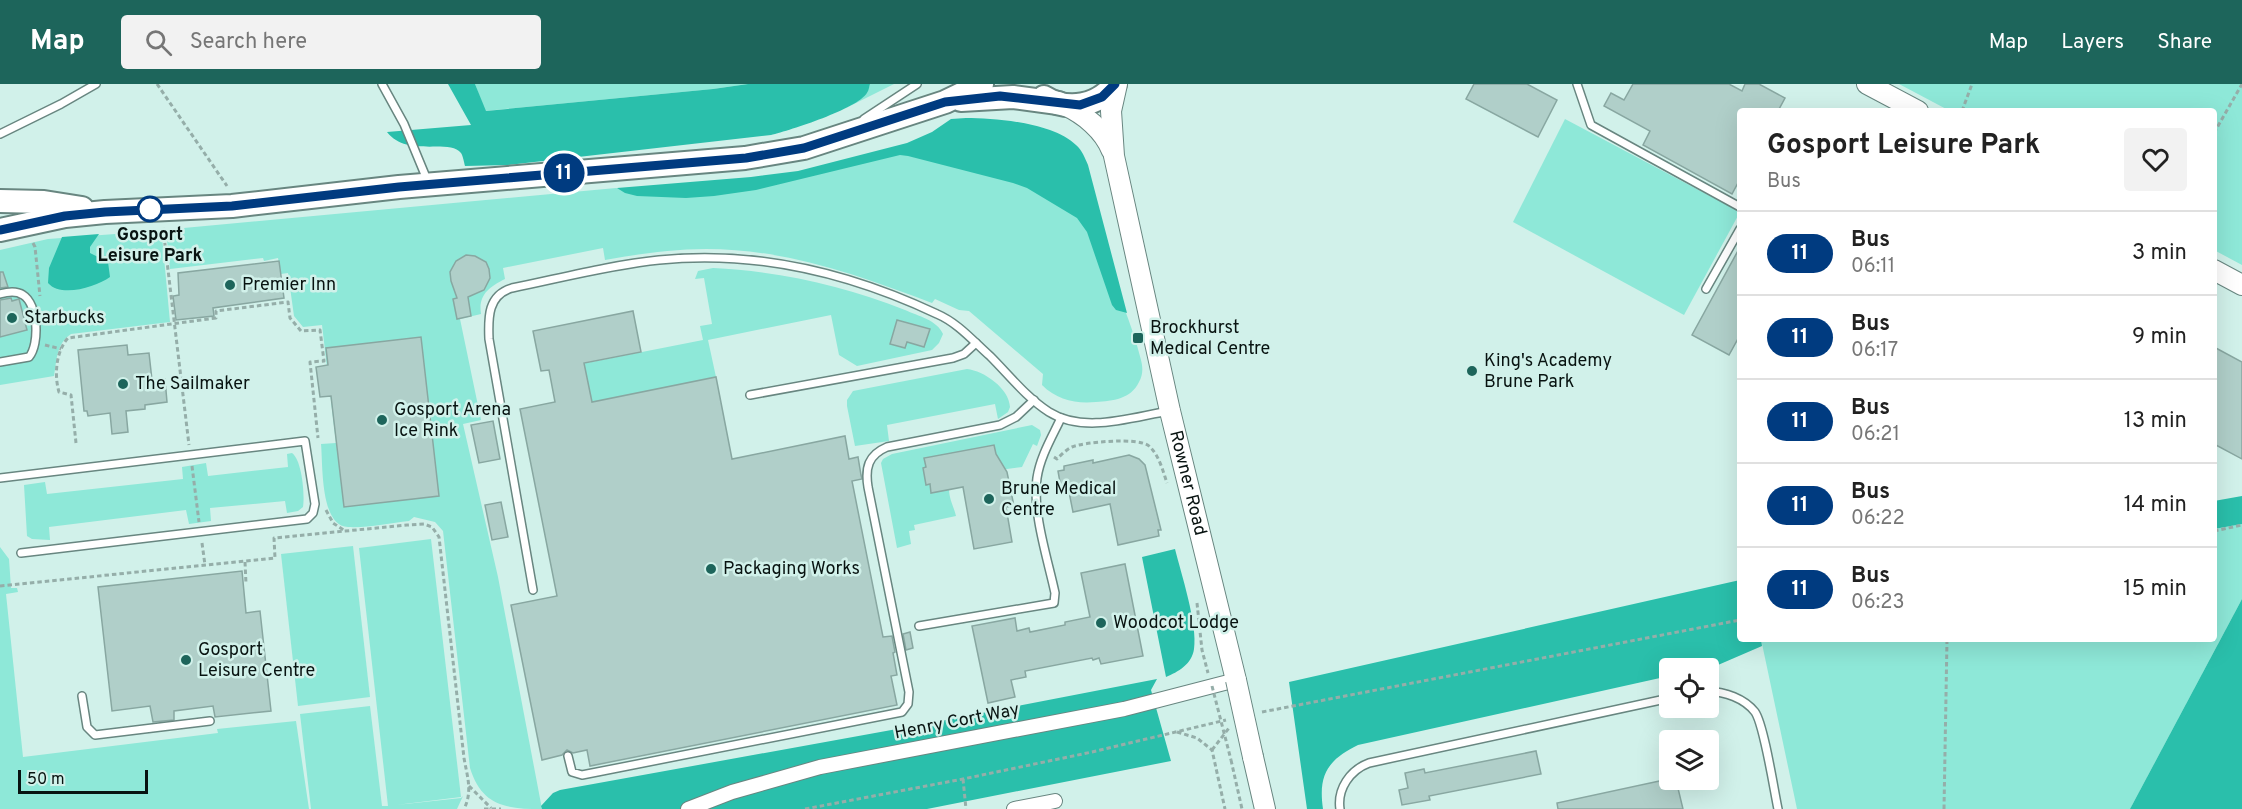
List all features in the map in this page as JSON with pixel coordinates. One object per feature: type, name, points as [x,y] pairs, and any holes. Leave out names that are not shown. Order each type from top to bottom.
[{"type":"main road","points":[[0,217],[65,216],[160,208],[240,205],[429,184],[746,158],[804,148],[945,102],[982,84]]},
{"type":"main road","points":[[1030,84],[1040,94],[1061,104]]},
{"type":"main road","points":[[945,102],[1000,96],[1080,105],[1095,101],[1116,84]]},
{"type":"main road","name":"Rowner Road","points":[[1116,84],[1111,111],[1114,156],[1170,411],[1265,809]]},
{"type":"main road","points":[[1867,84],[1911,108]]},
{"type":"main road","name":"Rowner Road","points":[[1061,104],[1077,111],[1090,121],[1106,138],[1114,156]]},
{"type":"main road","points":[[0,201],[44,202],[105,212]]},
{"type":"main road","points":[[0,230],[65,216]]},
{"type":"main road","points":[[2217,272],[2242,285]]},
{"type":"street","name":"Henry Cort Way","points":[[688,809],[732,792],[820,767],[1124,709],[1236,680]]},
{"type":"street","points":[[1014,809],[1055,801]]},
{"type":"lane","points":[[0,133],[96,84]]},
{"type":"lane","points":[[382,84],[404,124],[429,184]]},
{"type":"lane","points":[[837,137],[917,84]]},
{"type":"lane","points":[[1577,84],[1591,125],[1737,205]]},
{"type":"lane","points":[[1706,289],[1737,234]]},
{"type":"lane","points":[[533,590],[489,339],[491,306],[502,292],[626,264],[688,258],[762,261],[821,271],[876,289],[948,319],[1035,400],[1061,418],[1077,422],[1100,423],[1170,411]]},
{"type":"lane","points":[[0,294],[21,293],[29,300],[35,321],[37,343],[29,357],[0,362]]},
{"type":"lane","points":[[750,395],[953,358],[964,354],[976,343]]},
{"type":"lane","points":[[568,756],[572,771],[582,775],[902,712],[908,704],[909,692],[868,487],[869,461],[875,454],[887,447],[1006,423],[1035,400]]},
{"type":"lane","points":[[919,626],[1054,603],[1055,593],[1036,488],[1038,471],[1061,418]]},
{"type":"lane","points":[[0,478],[305,441],[315,504],[312,515],[301,521],[21,553]]},
{"type":"lane","points":[[1719,693],[1742,701],[1758,717],[1778,809]]},
{"type":"lane","points":[[82,696],[87,728],[95,735],[210,721]]},
{"type":"lane","points":[[1340,809],[1340,793],[1345,784],[1355,771],[1369,763],[1659,700]]},
{"type":"path","points":[[157,84],[240,205]]},
{"type":"path","points":[[1963,108],[1972,84]]},
{"type":"path","points":[[2217,128],[2242,84]]},
{"type":"path","points":[[160,208],[205,565]]},
{"type":"path","points":[[30,239],[35,247],[41,302]]},
{"type":"path","points":[[76,443],[72,395],[59,392],[57,385],[56,371],[61,349],[68,338],[216,318],[216,311],[288,302],[290,318],[301,331],[320,330],[324,361],[310,362],[318,441]]},
{"type":"path","points":[[44,334],[46,345]]},
{"type":"path","points":[[37,343],[61,349]]},
{"type":"path","points":[[1045,452],[1057,459],[1071,447],[1122,440],[1139,441],[1148,445],[1157,455],[1170,490]]},
{"type":"path","points":[[324,507],[333,523],[346,532]]},
{"type":"path","points":[[0,586],[276,558],[274,538],[418,524],[428,525],[437,533],[469,785],[469,796],[464,809]]},
{"type":"path","points":[[2217,530],[2242,525]]},
{"type":"path","points":[[245,562],[246,584]]},
{"type":"path","points":[[1196,597],[1202,650],[1242,809]]},
{"type":"path","points":[[1261,712],[1737,621]]},
{"type":"path","points":[[1944,809],[1947,642]]},
{"type":"path","points":[[805,809],[963,779],[1228,719]]},
{"type":"path","points":[[1212,750],[1232,725]]},
{"type":"path","points":[[1175,732],[1197,738],[1212,750],[1224,809]]},
{"type":"path","points":[[963,779],[966,809]]},
{"type":"path","points":[[469,785],[491,808]]},
{"type":"path","points":[[484,809],[501,809]]},
{"type":"green space","points":[[448,84],[475,84],[486,111],[748,84],[870,84],[867,93],[851,106],[793,129],[771,135],[508,165],[465,166],[461,153],[455,149],[405,144],[395,140],[387,132],[471,125]]},
{"type":"green space","points":[[475,84],[748,84],[485,111]]},
{"type":"green space","points":[[870,84],[894,84],[848,107],[867,93]]},
{"type":"green space","points":[[1899,84],[2242,84],[2242,265],[2217,252],[2217,108],[1944,108]]},
{"type":"green space","points":[[951,119],[993,119],[1039,127],[1066,138],[1080,149],[1088,165],[1127,313],[1116,310],[1112,305],[1087,232],[1077,218],[1027,188],[908,156],[900,155],[756,190],[714,196],[686,198],[637,196],[617,188],[798,171],[907,143],[932,132]]},
{"type":"green space","points":[[1565,119],[1737,210],[1737,218],[1684,315],[1513,222]]},
{"type":"green space","points":[[906,150],[1022,183],[1065,204],[1086,219],[1122,302],[1137,345],[1142,371],[1136,388],[1126,396],[1109,401],[1067,400],[1042,385],[1043,374],[969,311],[959,310],[935,299],[932,303],[849,274],[793,259],[736,250],[706,249],[656,252],[605,260],[603,248],[503,268],[505,279],[486,292],[481,302],[481,314],[460,319],[481,420],[463,424],[498,577],[542,809],[507,806],[489,798],[475,781],[470,768],[443,531],[435,522],[414,517],[409,521],[348,527],[339,524],[332,517],[325,493],[321,444],[336,443],[322,325],[303,327],[294,316],[288,273],[281,274],[278,258],[170,269],[168,232],[173,229],[616,188],[675,197]]},
{"type":"green space","points":[[142,232],[145,237],[162,236],[170,322],[71,334],[60,347],[54,376],[0,385],[0,250],[48,239]]},
{"type":"green space","points":[[99,234],[90,247],[90,253],[108,262],[110,277],[88,287],[70,290],[61,290],[48,283],[49,268],[62,237]]},
{"type":"green space","points":[[713,268],[762,272],[835,287],[882,301],[927,319],[943,334],[939,343],[932,350],[857,366],[839,355],[831,315],[708,340],[716,377],[592,402],[576,365],[703,340],[700,326],[712,324],[704,278],[695,279],[698,271]]},
{"type":"green space","points":[[967,369],[981,373],[1000,387],[1009,400],[1008,412],[998,419],[995,404],[887,425],[889,441],[855,446],[847,406],[847,400],[853,391]]},
{"type":"green space","points":[[1032,425],[1040,430],[1041,435],[1037,446],[1033,444],[1022,467],[992,471],[949,489],[956,516],[914,525],[915,530],[909,531],[911,544],[897,548],[881,463],[883,459],[892,454]]},
{"type":"green space","points":[[292,453],[298,463],[304,494],[303,507],[298,511],[287,513],[285,501],[210,508],[211,521],[189,524],[186,510],[49,527],[50,540],[32,539],[27,536],[24,485],[45,482],[47,494],[183,479],[182,467],[206,463],[208,476],[288,467],[287,454]]},
{"type":"green space","points":[[2242,496],[2242,524],[2217,528],[2217,500]]},
{"type":"green space","points":[[2242,524],[2242,599],[2130,809],[1797,809],[1762,642],[2217,642],[2217,528]]},
{"type":"green space","points":[[431,539],[461,797],[396,805],[461,798],[463,796],[457,809],[311,809],[300,714],[370,706],[382,806],[388,806],[359,548]]},
{"type":"green space","points":[[353,546],[370,697],[298,706],[281,554]]},
{"type":"green space","points":[[0,547],[9,559],[11,588],[17,588],[18,592],[6,594],[23,757],[218,733],[217,729],[296,721],[309,809],[0,809]]},
{"type":"green space","points":[[1175,549],[1185,585],[1195,639],[1193,654],[1187,663],[1180,670],[1166,677],[1142,557]]},
{"type":"green space","points":[[1737,581],[1737,642],[1761,642],[1762,646],[1719,665],[1719,658],[1659,658],[1659,678],[1358,745],[1339,756],[1327,770],[1322,786],[1323,809],[1307,809],[1289,682]]},
{"type":"green space","points":[[2242,599],[2242,809],[2130,809]]},
{"type":"green space","points":[[1157,679],[1151,690],[1171,761],[927,809],[542,809],[541,806],[553,793],[560,790]]},
{"type":"building","points":[[1474,84],[1527,84],[1557,100],[1538,137],[1466,99]]},
{"type":"building","points":[[1633,84],[1729,84],[1742,91],[1745,84],[1759,84],[1785,98],[1780,108],[1737,108],[1737,185],[1732,194],[1643,145],[1650,131],[1604,106],[1611,93],[1624,100]]},
{"type":"building","points":[[1737,252],[1737,340],[1729,355],[1692,335]]},
{"type":"building","points":[[466,255],[475,256],[486,262],[490,278],[484,290],[468,297],[471,316],[457,319],[453,299],[457,298],[450,272],[456,261]]},
{"type":"building","name":"Premier Inn","points":[[279,261],[284,298],[213,308],[214,316],[176,320],[173,296],[179,295],[178,273]]},
{"type":"building","points":[[0,272],[3,272],[8,287],[0,288]]},
{"type":"building","name":"Starbucks","points":[[11,298],[12,301],[19,299],[27,330],[0,337],[0,300]]},
{"type":"building","name":"Packaging Works","points":[[633,311],[641,352],[584,363],[592,402],[716,377],[732,459],[845,436],[849,459],[858,457],[862,479],[852,481],[883,637],[892,636],[897,675],[891,676],[897,705],[590,766],[587,750],[573,753],[567,750],[562,755],[542,760],[511,605],[557,596],[520,409],[555,402],[549,370],[541,371],[533,331]]},
{"type":"building","points":[[897,320],[930,329],[924,347],[907,342],[905,348],[890,344]]},
{"type":"building","name":"Gosport Arena Ice Rink","points":[[421,337],[439,496],[344,507],[331,396],[320,397],[316,367],[328,365],[326,348]]},
{"type":"building","name":"The Sailmaker","points":[[127,345],[128,355],[149,353],[152,380],[165,379],[167,402],[145,405],[145,409],[126,411],[128,432],[112,434],[110,413],[88,416],[87,411],[84,411],[78,350]]},
{"type":"building","points":[[2217,349],[2242,362],[2242,459],[2217,446]]},
{"type":"building","points":[[493,421],[500,459],[479,463],[471,425]]},
{"type":"building","name":"Brune Medical Centre","points":[[994,445],[996,454],[1007,472],[1014,506],[1006,507],[1012,542],[974,549],[963,487],[931,493],[930,484],[926,485],[924,458]]},
{"type":"building","points":[[1129,455],[1139,459],[1145,465],[1161,530],[1158,530],[1159,536],[1118,545],[1110,504],[1073,512],[1069,492],[1062,494],[1058,471],[1064,470],[1064,466],[1093,460],[1093,463]]},
{"type":"building","points":[[501,502],[508,537],[492,540],[485,505]]},
{"type":"building","name":"Woodcot Lodge","points":[[1125,564],[1143,656],[1101,664],[1099,658],[1093,660],[1092,658],[1025,671],[1026,677],[1011,680],[1015,697],[988,703],[972,626],[1015,618],[1017,631],[1029,628],[1030,632],[1090,617],[1081,573]]},
{"type":"building","name":"Gosport Leisure Centre","points":[[242,571],[246,613],[260,611],[271,711],[215,717],[213,706],[174,711],[174,720],[153,722],[150,706],[112,711],[98,587]]},
{"type":"building","points":[[910,632],[913,648],[906,650],[903,634]]},
{"type":"building","points":[[1536,751],[1541,774],[1429,796],[1430,800],[1402,805],[1399,790],[1408,788],[1405,773],[1424,769],[1425,773]]},
{"type":"building","points":[[1659,781],[1659,790],[1678,790],[1683,809],[1558,809],[1557,803]]},
{"type":"bus line","name":"11","points":[[0,230],[65,216],[105,212],[232,206],[399,187],[746,158],[804,148],[945,102],[1000,96],[1080,105],[1102,97],[1115,84]]},
{"type":"place","name":"Gosport Leisure Park","points":[[150,209]]},
{"type":"place","name":"Premier Inn","points":[[230,285]]},
{"type":"place","name":"Starbucks","points":[[12,318]]},
{"type":"place","name":"Brockhurst Medical Centre","points":[[1138,338]]},
{"type":"place","name":"King's Academy Brune Park","points":[[1472,371]]},
{"type":"place","name":"The Sailmaker","points":[[123,384]]},
{"type":"place","name":"Gosport Arena Ice Rink","points":[[382,420]]},
{"type":"place","name":"Brune Medical Centre","points":[[989,499]]},
{"type":"place","name":"Packaging Works","points":[[711,569]]},
{"type":"place","name":"Woodcot Lodge","points":[[1101,623]]},
{"type":"place","name":"Gosport Leisure Centre","points":[[186,660]]}]
